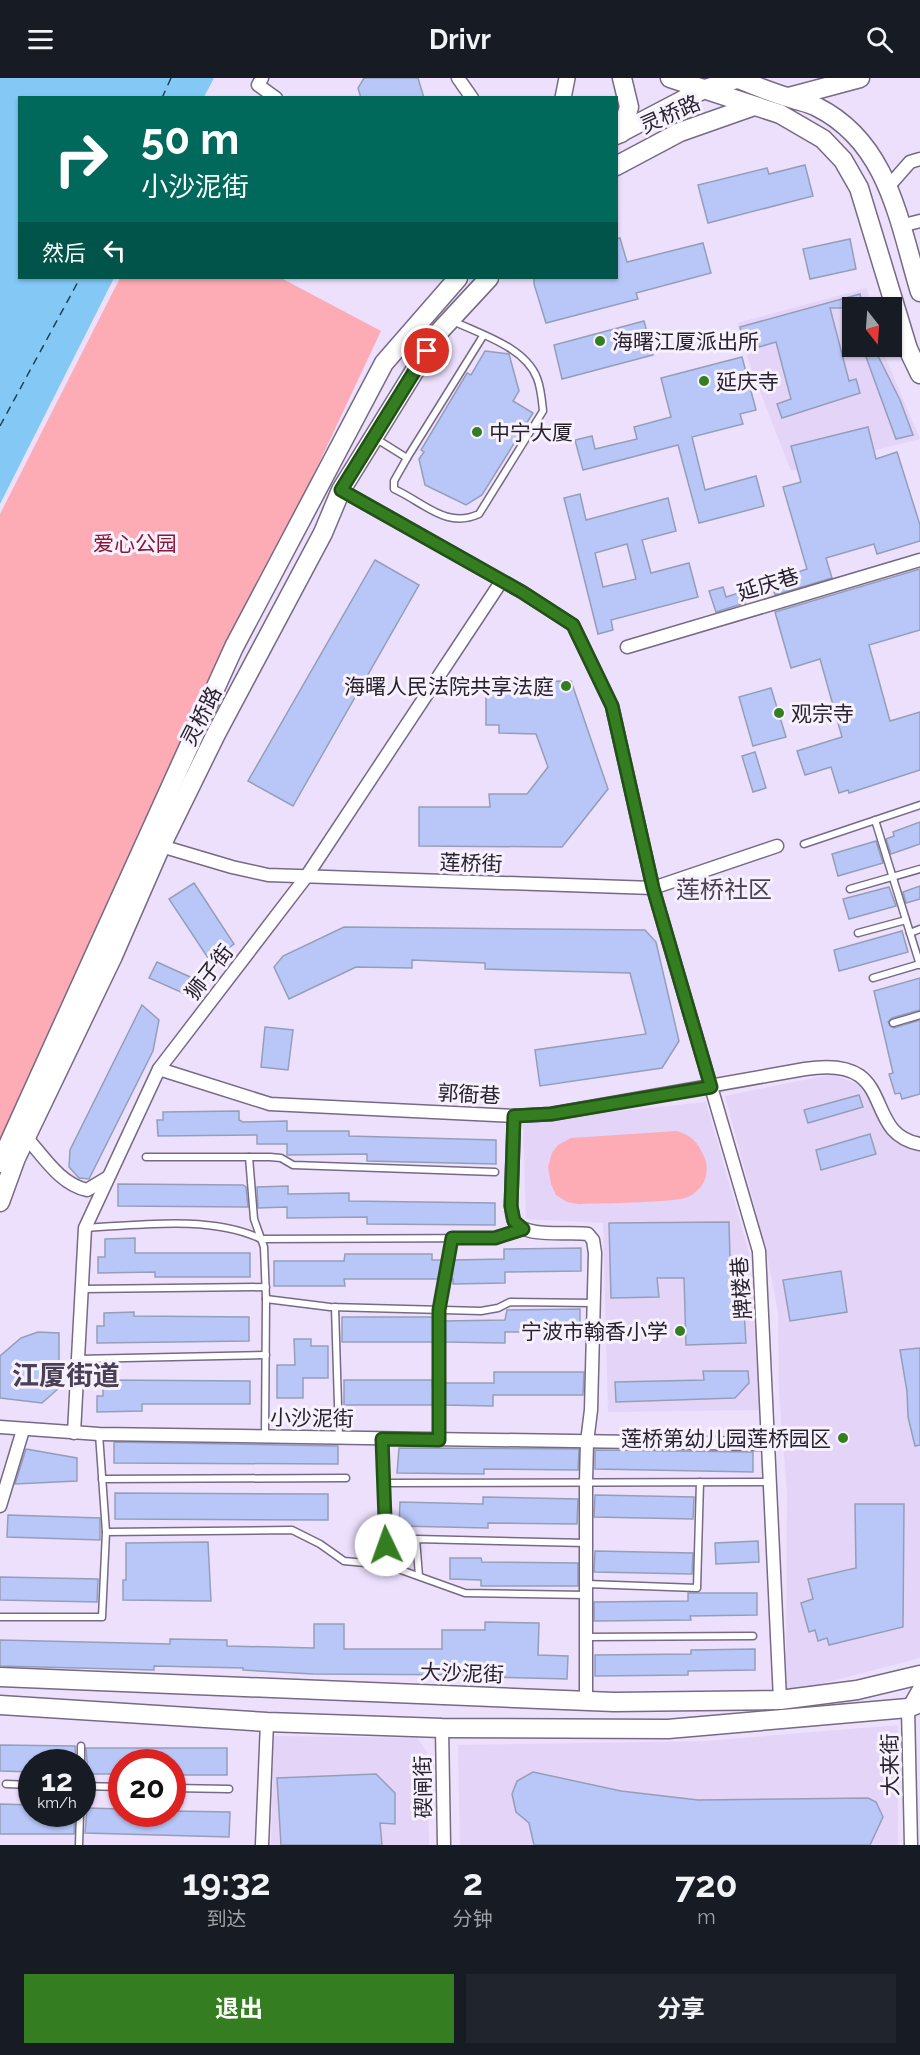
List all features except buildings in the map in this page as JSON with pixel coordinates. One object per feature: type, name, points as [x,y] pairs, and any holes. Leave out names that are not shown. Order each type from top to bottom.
[{"type":"main road","points":[[619,134],[628,107],[622,78]]},
{"type":"main road","points":[[670,78],[780,114],[823,139],[843,160],[859,188],[908,349],[920,374]]},
{"type":"main road","points":[[738,78],[815,106],[856,136],[878,163],[888,187],[920,292]]},
{"type":"main road","name":"灵桥路","points":[[619,134],[702,90],[738,78]]},
{"type":"main road","name":"灵桥路","points":[[618,165],[681,132],[753,107],[855,79]]},
{"type":"main road","name":"灵桥路","points":[[0,1163],[234,647],[384,363],[457,279]]},
{"type":"main road","name":"灵桥路","points":[[0,1202],[26,1137],[113,956],[161,846],[216,734],[322,533],[341,490],[438,333],[488,279]]},
{"type":"main road","name":"大沙泥街","points":[[0,1677],[586,1701],[780,1700],[857,1690],[920,1675]]},
{"type":"main road","points":[[0,1705],[267,1722],[441,1728],[668,1729],[914,1706]]},
{"type":"street","points":[[262,78],[258,85],[273,96]]},
{"type":"street","points":[[458,78],[471,96]]},
{"type":"street","points":[[563,96],[567,78]]},
{"type":"street","points":[[888,187],[910,162],[920,159]]},
{"type":"street","points":[[900,226],[920,221]]},
{"type":"street","name":"牌楼巷","points":[[341,490],[573,625],[612,706],[653,888],[759,1251],[780,1700]]},
{"type":"street","name":"延庆巷","points":[[627,647],[920,560]]},
{"type":"street","name":"狮子街","points":[[74,1433],[85,1228],[159,1069],[306,877],[501,582]]},
{"type":"street","name":"莲桥街","points":[[161,846],[231,867],[268,874],[653,888],[777,846]]},
{"type":"street","name":"郭衙巷","points":[[159,1069],[270,1104],[514,1116],[551,1114],[826,1066],[847,1069],[870,1084],[888,1125],[908,1142],[920,1144]]},
{"type":"street","points":[[514,1116],[511,1206],[514,1221],[523,1229],[541,1233],[588,1234],[593,1240],[596,1253],[591,1410],[586,1482],[586,1701]]},
{"type":"street","points":[[26,1137],[66,1181],[77,1188],[87,1190],[108,1178]]},
{"type":"street","name":"小沙泥街","points":[[0,1427],[99,1434],[768,1444]]},
{"type":"street","points":[[0,1506],[23,1430]]},
{"type":"street","name":"大来街","points":[[910,1845],[914,1706],[920,1687]]},
{"type":"street","points":[[262,1845],[267,1722]]},
{"type":"street","name":"碶闸街","points":[[441,1728],[444,1845]]},
{"type":"lane","points":[[450,319],[511,349],[537,377],[543,411],[478,514],[465,520],[451,520],[394,489],[394,481],[483,336]]},
{"type":"lane","points":[[374,437],[407,458]]},
{"type":"lane","points":[[804,844],[920,806]]},
{"type":"lane","points":[[873,978],[920,965],[875,820]]},
{"type":"lane","points":[[850,889],[920,869]]},
{"type":"lane","points":[[858,933],[906,920]]},
{"type":"lane","points":[[910,933],[920,929]]},
{"type":"lane","points":[[893,1023],[920,1015]]},
{"type":"lane","points":[[146,1157],[281,1158],[293,1165],[495,1172]]},
{"type":"lane","points":[[249,1157],[254,1219],[261,1239],[266,1287],[265,1437]]},
{"type":"lane","points":[[85,1228],[171,1223],[243,1230],[261,1239],[495,1238],[523,1229]]},
{"type":"lane","points":[[439,1440],[439,1310],[452,1238]]},
{"type":"lane","points":[[82,1289],[266,1287]]},
{"type":"lane","points":[[266,1299],[335,1307],[481,1311],[498,1308],[510,1302],[594,1303]]},
{"type":"lane","points":[[335,1307],[339,1438]]},
{"type":"lane","points":[[78,1359],[266,1355]]},
{"type":"lane","points":[[0,1617],[102,1617],[106,1532],[99,1434]]},
{"type":"lane","points":[[382,1439],[387,1565]]},
{"type":"lane","points":[[102,1479],[346,1478]]},
{"type":"lane","points":[[106,1532],[292,1530],[320,1544],[344,1561],[387,1565],[465,1593],[697,1588],[700,1482]]},
{"type":"lane","points":[[383,1483],[770,1482]]},
{"type":"lane","points":[[418,1576],[416,1539],[586,1543]]},
{"type":"lane","points":[[587,1636],[753,1636]]},
{"type":"lane","points":[[6,1784],[18,1784]]},
{"type":"lane","points":[[186,1788],[229,1789]]},
{"type":"lane","points":[[80,1827],[80,1845]]},
{"type":"shaded area","points":[[867,288],[869,297],[842,297],[842,357],[885,357],[920,439],[791,471],[749,363],[737,323]]},
{"type":"shaded area","points":[[833,1074],[868,1089],[886,1130],[896,1143],[920,1152],[920,1658],[786,1693],[787,1492],[779,1393],[778,1312],[765,1245],[725,1096]]},
{"type":"shaded area","name":"宁波市翰香小学","points":[[706,1102],[749,1253],[760,1410],[608,1412],[603,1223],[526,1219],[523,1121]]},
{"type":"shaded area","points":[[898,1725],[898,1845],[460,1845],[458,1745],[706,1741]]},
{"type":"shaded area","points":[[274,1736],[417,1738],[427,1752],[429,1845],[271,1845]]},
{"type":"green space","name":"爱心公园","points":[[119,279],[283,279],[381,331],[0,1142],[0,514]]},
{"type":"green space","points":[[677,1131],[687,1135],[697,1144],[705,1159],[706,1176],[694,1194],[680,1199],[653,1202],[578,1204],[567,1202],[556,1195],[548,1167],[552,1153],[558,1145],[571,1138]]},
{"type":"water","points":[[0,78],[214,78],[205,96],[18,96],[18,279],[113,279],[0,504]]},
{"type":"ferry route","points":[[163,96],[171,78]]},
{"type":"ferry route","points":[[0,426],[79,279]]},
{"type":"place","name":"海曙江厦派出所","points":[[600,341]]},
{"type":"place","name":"延庆寺","points":[[704,381]]},
{"type":"place","name":"中宁大厦","points":[[477,432]]},
{"type":"place","name":"海曙人民法院共享法庭","points":[[566,686]]},
{"type":"place","name":"观宗寺","points":[[779,713]]},
{"type":"place","name":"宁波市翰香小学","points":[[680,1331]]},
{"type":"place","name":"莲桥第幼儿园莲桥园区","points":[[843,1438]]},
{"type":"district","name":"莲桥社区","points":[[724,889]]},
{"type":"district","name":"江厦街道","points":[[66,1375]]},
{"type":"route","points":[[386,1545],[382,1439],[439,1440],[439,1310],[452,1238],[495,1238],[523,1229],[514,1221],[511,1206],[514,1116],[551,1114],[711,1087],[653,888],[612,706],[573,625],[522,592],[341,490],[427,351]]}]
